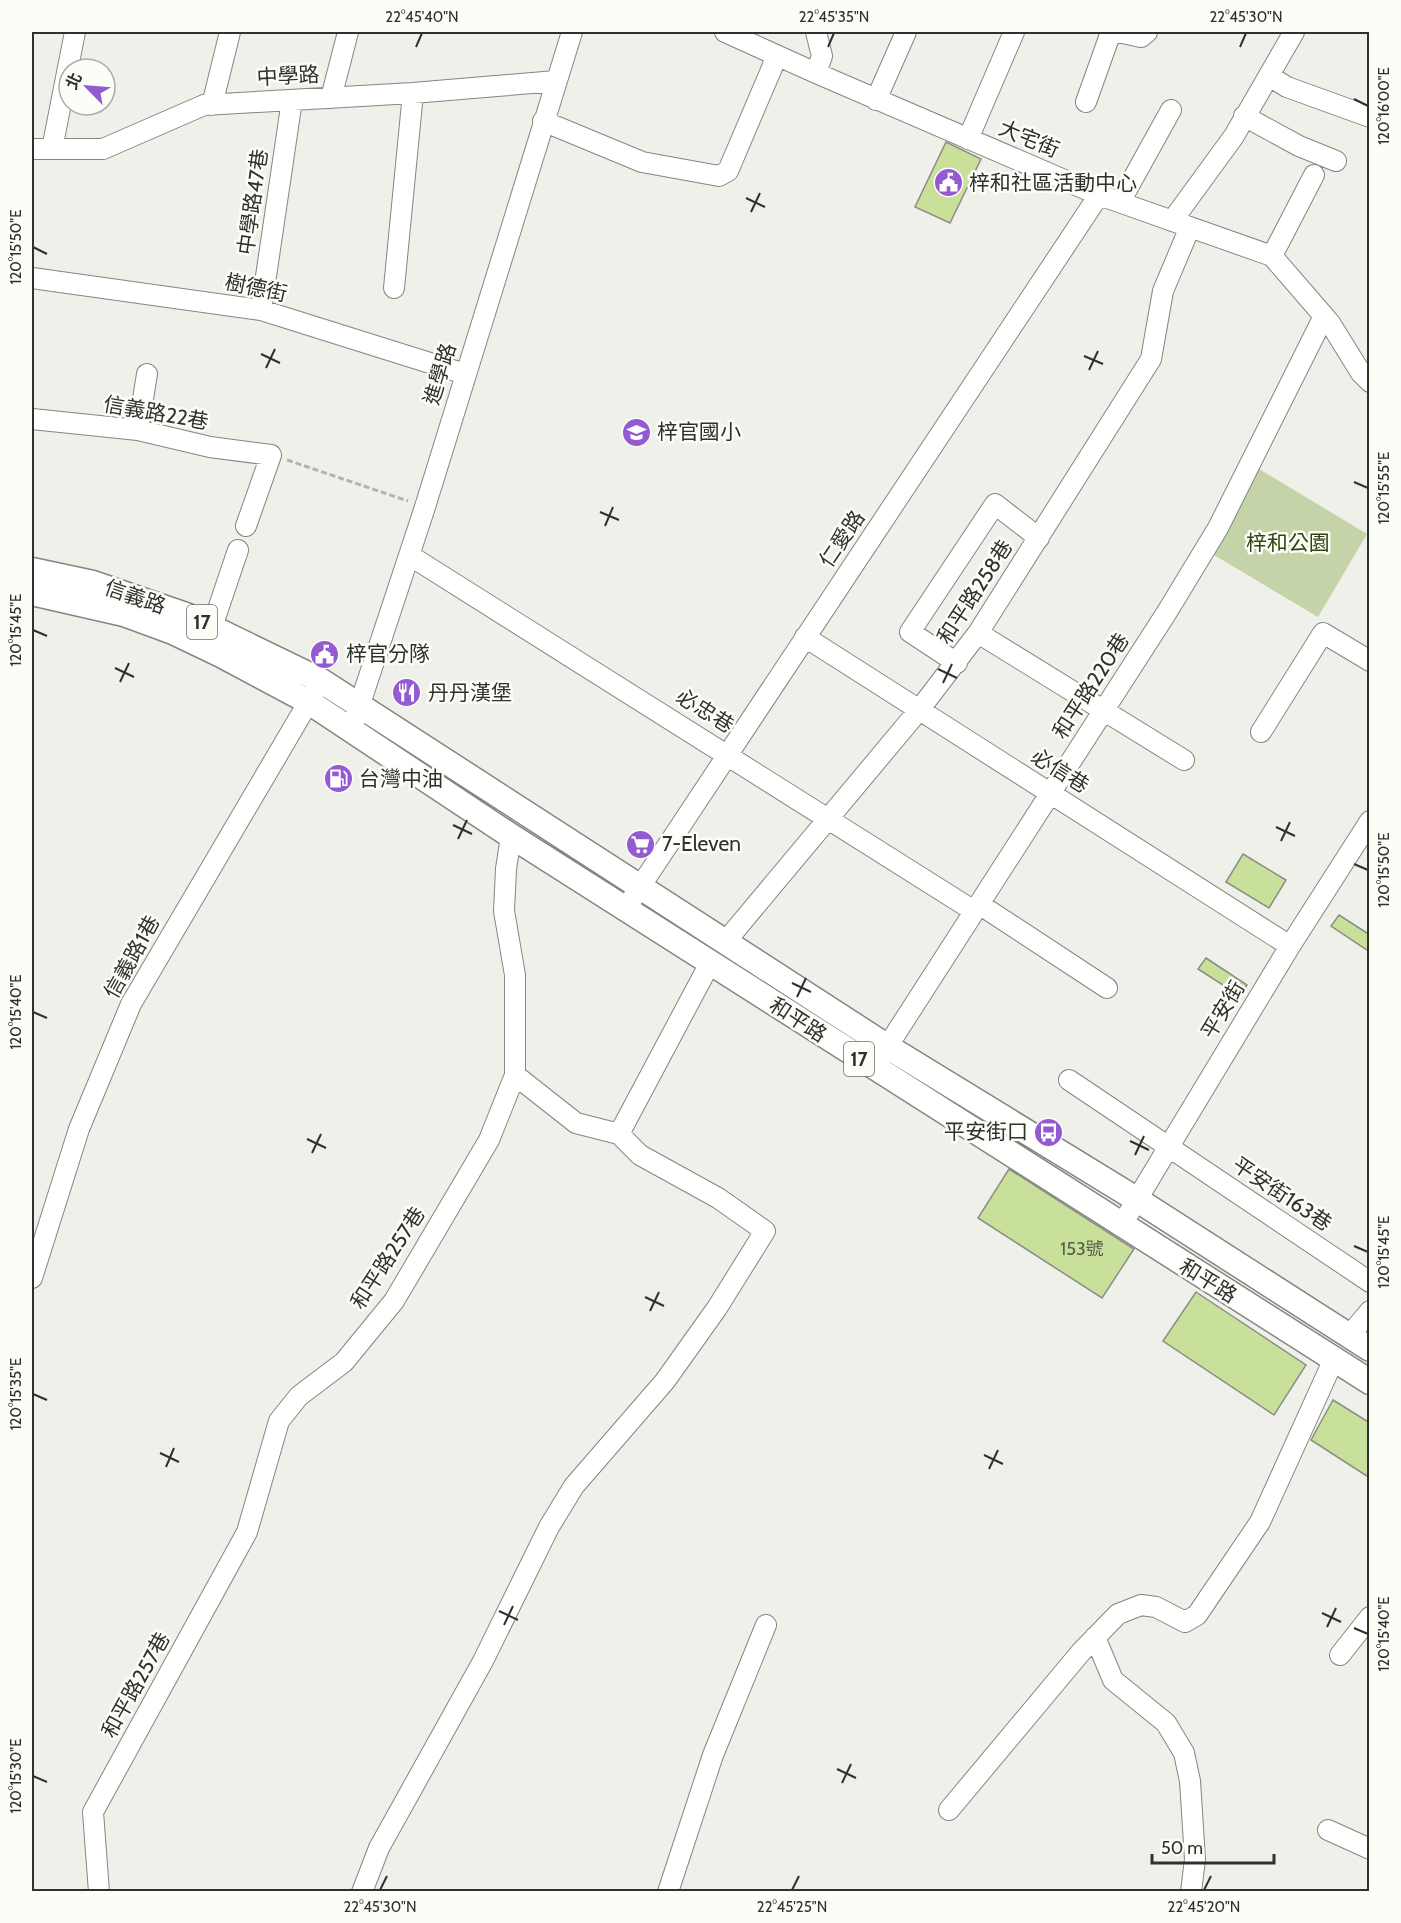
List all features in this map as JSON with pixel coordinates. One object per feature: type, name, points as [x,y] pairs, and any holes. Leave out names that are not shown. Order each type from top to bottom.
[{"type":"main road","name":"信義路","points":[[32,570],[133,595],[212,627],[320,680],[360,706]]},
{"type":"main road","name":"信義路","points":[[32,593],[124,614],[173,632],[309,702],[351,731]]},
{"type":"main road","name":"和平路","points":[[360,706],[888,1047],[1136,1199],[1370,1349]]},
{"type":"main road","name":"和平路","points":[[351,731],[873,1068],[1370,1382]]},
{"type":"street","points":[[52,149],[75,32]]},
{"type":"street","points":[[212,105],[230,32]]},
{"type":"street","points":[[332,98],[348,32]]},
{"type":"street","name":"進學路","points":[[351,731],[425,507],[543,121],[573,32]]},
{"type":"street","name":"大宅街","points":[[725,32],[1099,195],[1272,256],[1324,316],[1361,373],[1370,382]]},
{"type":"street","points":[[816,32],[822,56],[816,73]]},
{"type":"street","points":[[876,99],[906,32]]},
{"type":"street","points":[[968,139],[1014,32]]},
{"type":"street","points":[[1086,102],[1110,32]]},
{"type":"street","points":[[1118,32],[1141,37],[1147,32]]},
{"type":"street","name":"和平路258巷","points":[[726,941],[957,663],[1039,538],[1151,359],[1163,291],[1180,224],[1294,32]]},
{"type":"street","points":[[543,121],[642,162],[719,176],[728,171],[777,56]]},
{"type":"street","points":[[1269,76],[1287,87],[1370,117]]},
{"type":"street","name":"中學路","points":[[32,149],[103,149],[204,105],[412,93],[556,81]]},
{"type":"street","points":[[394,288],[412,93]]},
{"type":"street","name":"中學路47巷","points":[[261,310],[292,100]]},
{"type":"street","points":[[1120,202],[1170,110]]},
{"type":"street","points":[[1244,116],[1299,146],[1336,161]]},
{"type":"street","points":[[1272,256],[1314,175]]},
{"type":"street","name":"仁愛路","points":[[625,909],[1099,195]]},
{"type":"street","name":"樹德街","points":[[32,278],[261,310],[465,374]]},
{"type":"street","name":"和平路220巷","points":[[873,1068],[1218,528],[1324,316]]},
{"type":"street","points":[[138,430],[147,374]]},
{"type":"street","name":"信義路22巷","points":[[32,419],[138,430],[210,447],[271,455]]},
{"type":"street","points":[[246,526],[271,455]]},
{"type":"street","points":[[957,663],[910,632],[995,504],[1039,538]]},
{"type":"street","points":[[212,627],[238,550]]},
{"type":"street","name":"必忠巷","points":[[409,555],[829,819],[1107,988]]},
{"type":"street","points":[[978,633],[1184,760]]},
{"type":"street","points":[[1261,732],[1323,633],[1370,661]]},
{"type":"street","name":"必信巷","points":[[805,638],[1290,946]]},
{"type":"street","name":"信義路1巷","points":[[32,1278],[80,1129],[131,1004],[320,680]]},
{"type":"street","name":"平安街","points":[[1121,1226],[1290,946],[1367,831]]},
{"type":"street","name":"和平路257巷","points":[[99,1892],[93,1812],[247,1532],[279,1421],[298,1396],[344,1362],[394,1301],[489,1140],[515,1075],[514,975],[504,911],[506,869],[511,836]]},
{"type":"street","points":[[619,1134],[711,963]]},
{"type":"street","points":[[362,1892],[379,1848],[483,1661],[549,1527],[574,1486],[665,1381],[717,1308],[765,1230],[717,1198],[640,1155],[619,1134],[576,1123],[515,1075]]},
{"type":"street","name":"平安街163巷","points":[[1069,1080],[1370,1282]]},
{"type":"street","points":[[1349,1336],[1370,1311]]},
{"type":"street","points":[[949,1810],[1095,1637],[1118,1614],[1141,1605],[1156,1607],[1185,1622],[1197,1616],[1260,1522],[1334,1359]]},
{"type":"street","points":[[1340,1655],[1370,1617]]},
{"type":"street","points":[[668,1892],[713,1755],[766,1625]]},
{"type":"street","points":[[1095,1637],[1113,1680],[1166,1723],[1184,1753],[1190,1780],[1195,1859],[1191,1892]]},
{"type":"street","points":[[1328,1830],[1370,1849]]},
{"type":"path","points":[[271,455],[425,507]]},
{"type":"green space","name":"梓和公園","points":[[1259,469],[1367,534],[1318,617],[1209,552]]},
{"type":"building","name":"梓和社區活動中心","points":[[946,142],[981,159],[950,223],[915,207]]},
{"type":"building","points":[[1243,854],[1286,880],[1269,908],[1226,882]]},
{"type":"building","points":[[1339,915],[1370,935],[1370,952],[1331,926]]},
{"type":"building","points":[[1206,958],[1247,985],[1240,996],[1198,969]]},
{"type":"building","points":[[1009,1169],[1134,1249],[1102,1298],[978,1218]]},
{"type":"building","points":[[1196,1292],[1306,1365],[1274,1415],[1163,1341]]},
{"type":"building","points":[[1333,1400],[1370,1423],[1370,1478],[1311,1440]]},
{"type":"place","name":"梓和社區活動中心","points":[[948,183]]},
{"type":"place","name":"梓官國小","points":[[636,432]]},
{"type":"place","name":"梓官分隊","points":[[325,654]]},
{"type":"place","name":"丹丹漢堡","points":[[407,693]]},
{"type":"place","name":"台灣中油","points":[[338,779]]},
{"type":"place","name":"7-Eleven","points":[[641,844]]},
{"type":"place","name":"平安街口","points":[[1049,1132]]}]
